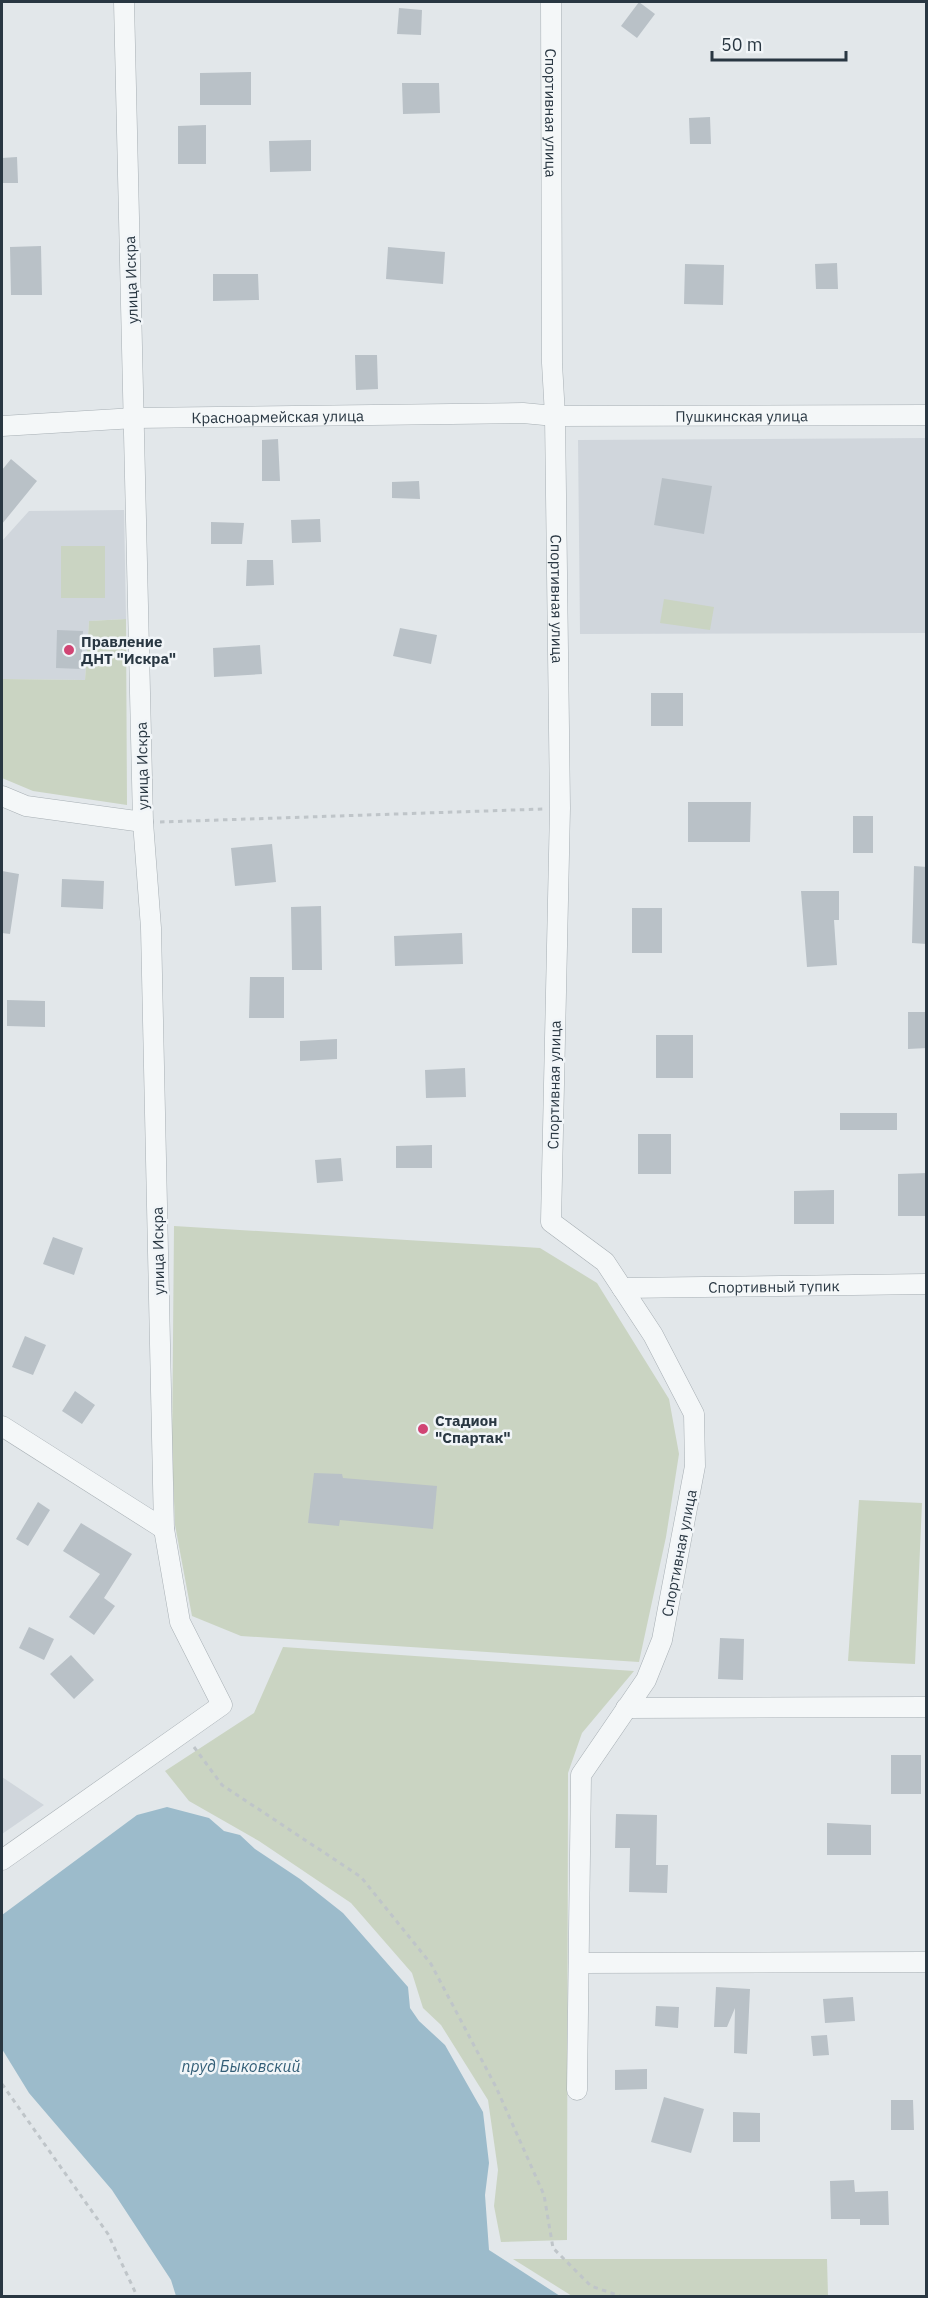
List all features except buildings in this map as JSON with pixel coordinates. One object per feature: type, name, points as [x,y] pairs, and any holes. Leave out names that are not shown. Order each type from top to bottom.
[{"type":"street","name":"улица Искра","points":[[124,2],[143,822],[151,928],[164,1530],[180,1622],[222,1706],[184,1734]]},
{"type":"street","name":"Спортивная улица","points":[[551,2],[552,363],[555,416],[561,808],[551,1222],[605,1262],[653,1335],[694,1414],[695,1466],[662,1640],[646,1680],[580,1775],[577,2090]]},
{"type":"street","name":"Красноармейская улица","points":[[2,426],[135,418],[523,413],[555,416]]},
{"type":"street","name":"Пушкинская улица","points":[[555,416],[927,415]]},
{"type":"street","points":[[2,796],[26,806],[143,822]]},
{"type":"street","name":"Спортивный тупик","points":[[622,1288],[927,1284]]},
{"type":"street","points":[[2,1426],[164,1530]]},
{"type":"street","points":[[626,1708],[927,1707]]},
{"type":"street","points":[[2,1860],[184,1734]]},
{"type":"street","points":[[579,1963],[927,1962]]},
{"type":"path","points":[[143,822],[561,808]]},
{"type":"path","points":[[184,1734],[222,1785],[361,1877],[431,1964],[495,2087],[544,2195],[553,2248],[591,2286],[620,2296]]},
{"type":"path","points":[[2,2084],[108,2234],[137,2296]]},
{"type":"shaded area","points":[[926,438],[926,633],[580,634],[578,440]]},
{"type":"shaded area","points":[[124,510],[126,619],[89,621],[85,680],[2,679],[2,541],[29,511]]},
{"type":"shaded area","points":[[2,1777],[44,1805],[2,1834]]},
{"type":"green space","points":[[61,546],[105,546],[105,598],[61,598]]},
{"type":"green space","points":[[664,599],[714,607],[710,630],[660,623]]},
{"type":"green space","points":[[126,619],[127,805],[33,791],[2,778],[2,679],[85,680],[89,621]]},
{"type":"green space","name":"Стадион \"Спартак\"","points":[[174,1226],[540,1248],[597,1283],[669,1399],[679,1454],[666,1537],[639,1662],[241,1636],[192,1616],[175,1525],[172,1454]]},
{"type":"green space","points":[[859,1500],[922,1503],[915,1664],[848,1661]]},
{"type":"green space","points":[[283,1647],[634,1671],[582,1733],[568,1773],[567,2240],[501,2242],[494,2206],[498,2170],[488,2100],[441,2025],[423,2008],[412,1973],[351,1903],[259,1841],[189,1801],[165,1771],[254,1713]]},
{"type":"green space","points":[[513,2259],[827,2259],[828,2296],[572,2296]]},
{"type":"water","name":"пруд Быковский","points":[[167,1807],[209,1818],[224,1831],[240,1835],[255,1849],[300,1879],[343,1913],[408,1987],[410,2008],[419,2021],[445,2045],[483,2112],[489,2163],[485,2195],[489,2250],[560,2296],[176,2296],[171,2280],[112,2190],[29,2093],[2,2049],[2,1915],[137,1815]]},
{"type":"place","name":"Правление ДНТ \"Искра\"","points":[[69,650]]},
{"type":"place","name":"Стадион \"Спартак\"","points":[[423,1429]]}]
